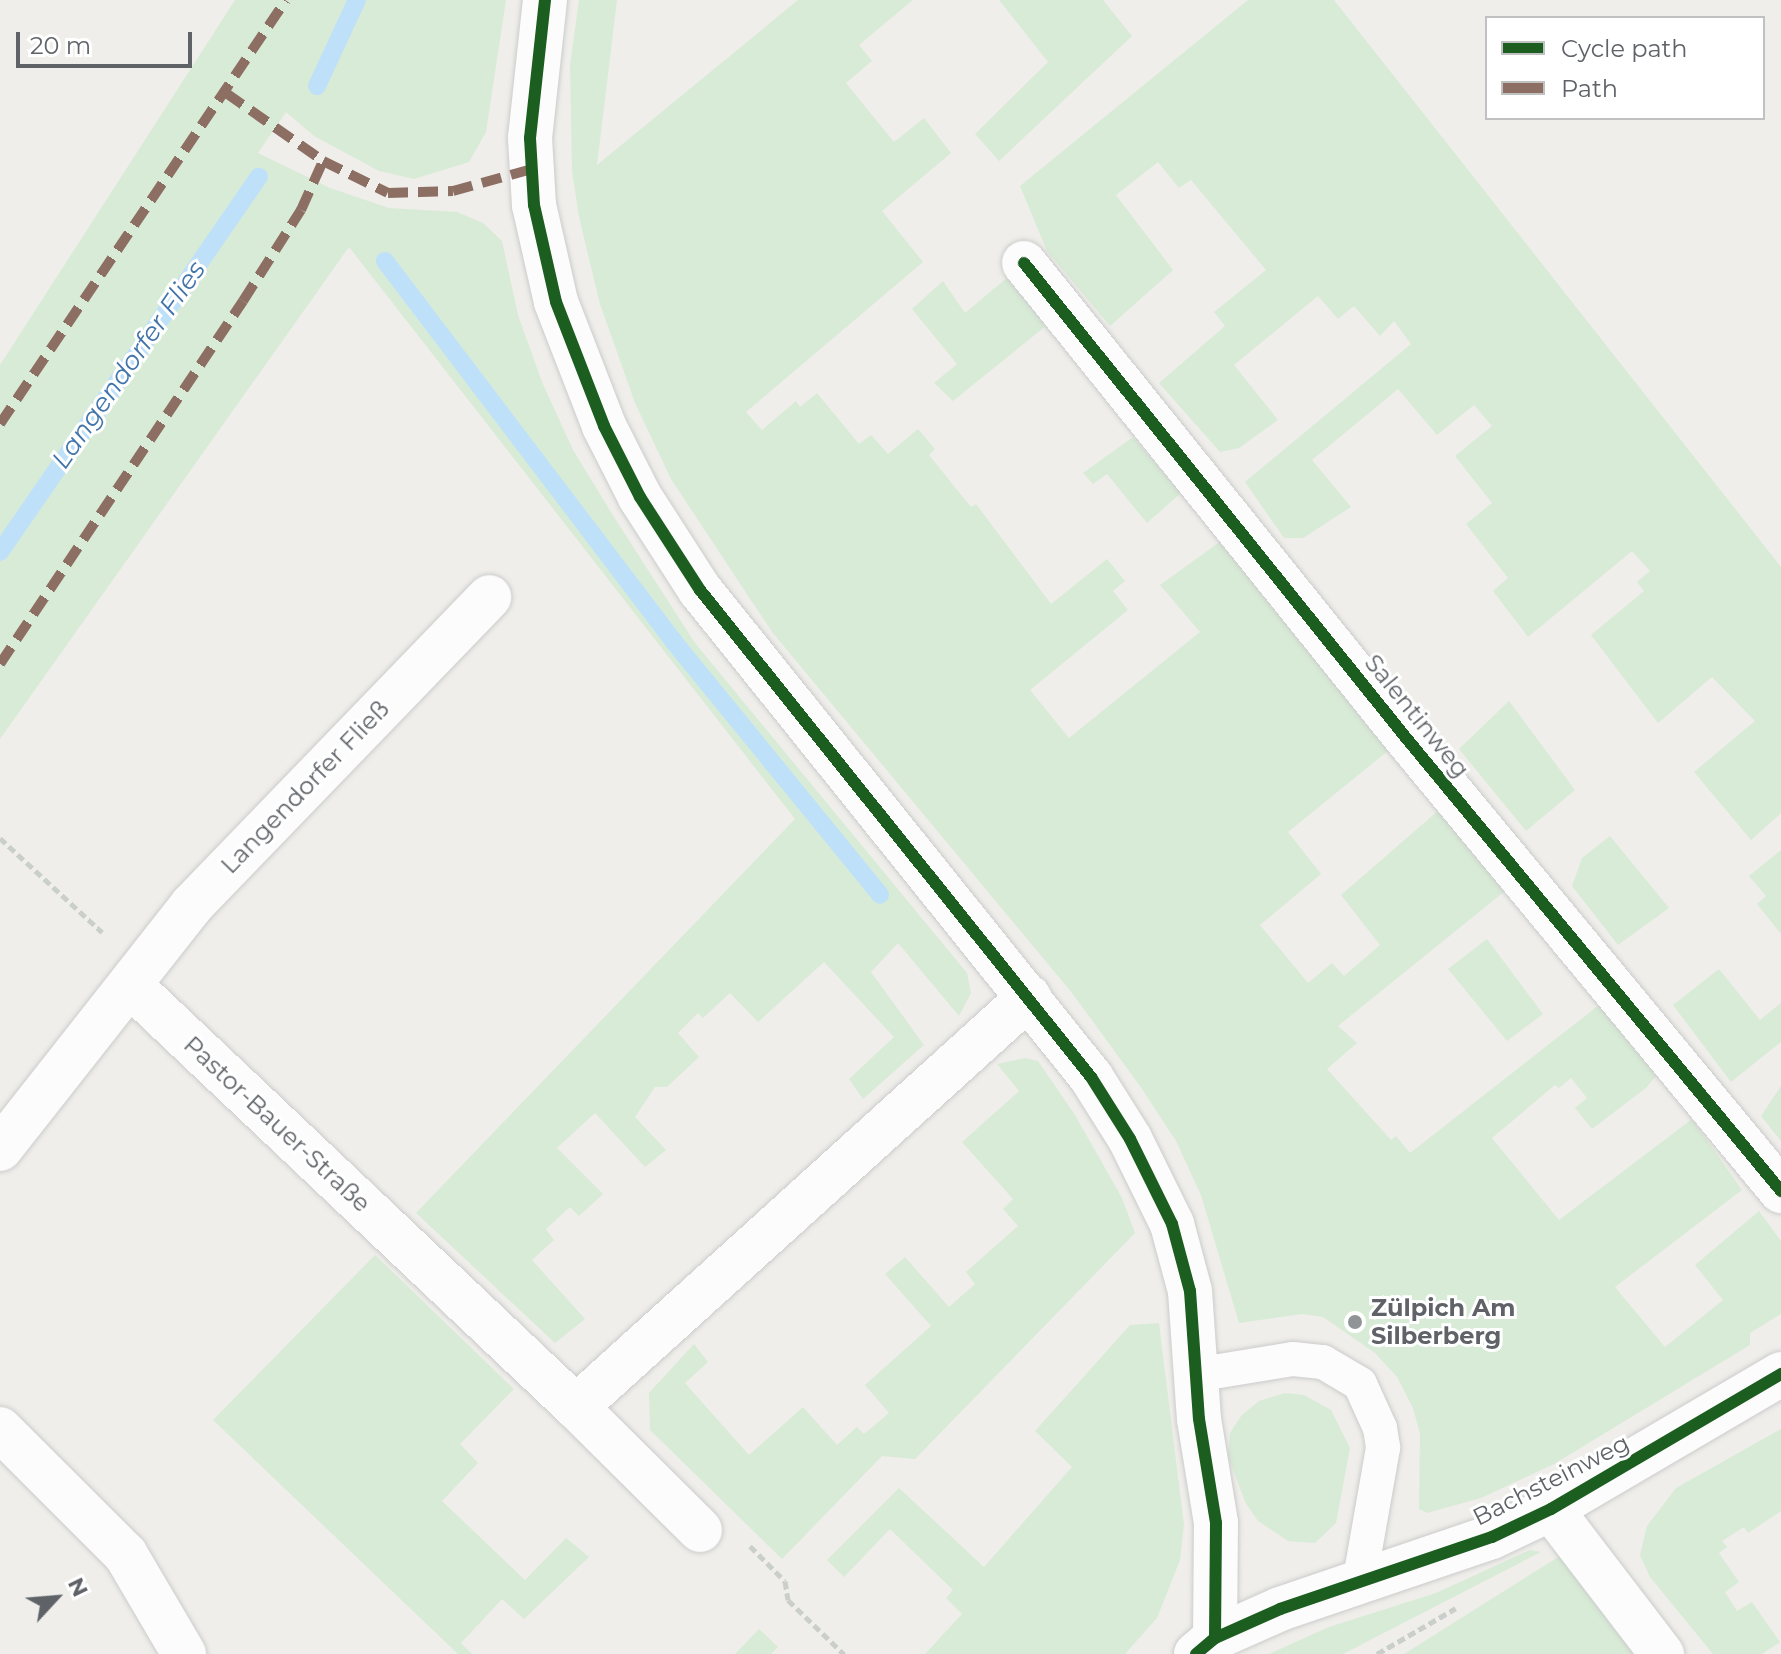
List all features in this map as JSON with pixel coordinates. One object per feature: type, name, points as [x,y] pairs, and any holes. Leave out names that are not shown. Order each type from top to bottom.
[{"type":"street","points":[[545,0],[530,138],[534,205],[556,302],[604,426],[640,497],[700,590],[1029,997],[1114,1114],[1172,1224],[1190,1291],[1195,1375],[1220,1561],[1205,1646]]},
{"type":"street","name":"Salentinweg","points":[[1024,263],[1407,739],[1781,1191]]},
{"type":"street","name":"Langendorfer Fließ","points":[[137,978],[192,905],[489,597]]},
{"type":"street","points":[[0,1149],[137,978]]},
{"type":"street","name":"Pastor-Bauer-Straße","points":[[137,978],[700,1530]]},
{"type":"street","points":[[576,1407],[1029,997]]},
{"type":"street","name":"Bachsteinweg","points":[[1205,1646],[1360,1578],[1492,1537],[1551,1509],[1781,1374]]},
{"type":"street","points":[[0,1429],[126,1555],[184,1654]]},
{"type":"street","name":"Bachsteinweg","points":[[1551,1509],[1662,1654]]},
{"type":"lane","points":[[1195,1375],[1293,1359],[1323,1362],[1360,1384],[1380,1428],[1383,1448],[1360,1578]]},
{"type":"path","points":[[0,838],[137,978]]},
{"type":"green space","points":[[235,0],[506,0],[486,132],[469,162],[414,179],[379,171],[314,136],[286,112],[258,153],[330,188],[389,208],[457,212],[483,223],[502,241],[518,315],[542,382],[573,450],[614,517],[695,643],[967,973],[971,993],[959,1016],[898,943],[871,972],[924,1045],[863,1099],[849,1079],[894,1037],[824,962],[758,1022],[730,993],[703,1018],[698,1013],[678,1033],[699,1057],[667,1087],[655,1087],[635,1117],[666,1150],[645,1167],[595,1113],[557,1148],[603,1194],[579,1216],[570,1207],[546,1229],[554,1240],[532,1260],[585,1319],[555,1343],[416,1213],[795,819],[349,247],[0,739],[0,365]]},
{"type":"green space","points":[[579,0],[617,0],[597,165],[798,0],[913,0],[859,45],[872,61],[846,83],[894,142],[924,118],[951,153],[882,211],[923,262],[746,412],[762,430],[796,401],[800,407],[817,393],[859,444],[871,435],[888,454],[918,429],[935,449],[929,455],[971,507],[976,504],[1051,604],[1107,559],[1125,581],[1113,591],[1128,610],[1030,690],[1069,738],[1200,632],[1160,585],[1221,541],[1389,750],[1288,832],[1321,874],[1260,925],[1308,983],[1332,963],[1344,976],[1380,945],[1341,895],[1440,809],[1505,891],[1338,1026],[1357,1043],[1327,1069],[1391,1140],[1396,1136],[1410,1153],[1599,1005],[1658,1074],[1646,1088],[1592,1129],[1575,1108],[1587,1098],[1571,1078],[1559,1088],[1555,1085],[1492,1138],[1559,1220],[1692,1119],[1742,1190],[1615,1287],[1665,1347],[1723,1300],[1695,1265],[1759,1211],[1781,1241],[1781,1314],[1750,1333],[1750,1345],[1554,1464],[1481,1498],[1427,1513],[1419,1509],[1420,1434],[1413,1408],[1397,1377],[1375,1353],[1323,1317],[1302,1314],[1239,1323],[1201,1195],[1176,1141],[1140,1086],[1072,993],[772,632],[671,479],[635,403],[600,304],[579,217],[572,171],[570,65]]},
{"type":"green space","points":[[999,0],[1103,0],[1132,36],[999,161],[975,134],[1048,62]]},
{"type":"green space","points":[[1248,0],[1334,0],[1781,567],[1781,813],[1751,840],[1694,772],[1755,721],[1712,677],[1658,723],[1591,635],[1644,591],[1637,582],[1650,571],[1632,551],[1528,637],[1493,591],[1508,578],[1466,524],[1492,503],[1455,456],[1492,426],[1474,405],[1437,435],[1398,389],[1312,460],[1351,507],[1303,538],[1284,538],[1245,482],[1411,344],[1394,321],[1380,336],[1354,306],[1338,319],[1318,296],[1234,365],[1278,420],[1239,448],[1220,452],[1159,383],[1225,326],[1214,312],[1266,270],[1191,180],[1179,188],[1158,162],[1116,195],[1173,270],[1110,326],[1047,251],[1020,186]]},
{"type":"green space","points":[[1008,277],[1047,325],[953,401],[934,383],[957,364],[912,309],[943,281],[965,313]]},
{"type":"green space","points":[[1133,437],[1181,493],[1147,523],[1107,474],[1093,484],[1083,473]]},
{"type":"green space","points":[[1509,701],[1575,790],[1526,831],[1459,749]]},
{"type":"green space","points":[[1610,836],[1669,908],[1618,945],[1572,886],[1582,858]]},
{"type":"green space","points":[[1781,850],[1781,934],[1757,904],[1766,896],[1749,876]]},
{"type":"green space","points":[[1487,939],[1543,1014],[1507,1041],[1448,969]]},
{"type":"green space","points":[[1719,969],[1760,1020],[1781,1003],[1781,1042],[1731,1082],[1673,1005]]},
{"type":"green space","points":[[1025,1058],[1038,1061],[1075,1115],[1122,1198],[1135,1233],[915,1459],[882,1456],[782,1559],[650,1430],[649,1393],[694,1344],[708,1362],[685,1383],[749,1455],[803,1407],[837,1445],[857,1427],[864,1434],[889,1413],[865,1385],[931,1326],[885,1274],[905,1257],[949,1307],[975,1284],[966,1272],[1018,1226],[1003,1209],[1013,1199],[962,1142],[1019,1091],[997,1064]]},
{"type":"green space","points":[[1781,1086],[1781,1141],[1761,1116]]},
{"type":"green space","points":[[375,1255],[514,1389],[460,1444],[478,1463],[442,1501],[525,1580],[566,1538],[589,1557],[524,1619],[502,1599],[461,1643],[472,1654],[458,1654],[213,1420]]},
{"type":"green space","points":[[1159,1323],[1184,1525],[1180,1560],[1157,1618],[1125,1654],[925,1654],[962,1614],[946,1598],[953,1590],[890,1529],[844,1577],[827,1560],[899,1488],[984,1567],[1072,1467],[1035,1431],[1130,1325]]},
{"type":"green space","points":[[1285,1393],[1304,1395],[1331,1410],[1350,1448],[1336,1523],[1315,1543],[1288,1541],[1258,1521],[1245,1502],[1228,1456],[1230,1433],[1241,1416],[1259,1401]]},
{"type":"green space","points":[[1781,1429],[1781,1511],[1748,1533],[1744,1527],[1722,1541],[1727,1547],[1719,1553],[1739,1582],[1725,1592],[1737,1611],[1752,1602],[1780,1642],[1762,1654],[1713,1654],[1650,1577],[1640,1555],[1647,1526],[1676,1488]]},
{"type":"green space","points":[[1530,1550],[1541,1552],[1343,1654],[1269,1654],[1329,1627],[1436,1593]]},
{"type":"green space","points":[[1560,1556],[1639,1654],[1404,1654]]},
{"type":"green space","points":[[759,1629],[778,1647],[771,1654],[735,1654]]},
{"type":"waterway","name":"Langendorfer Flies","points":[[317,86],[357,0]]},
{"type":"waterway","name":"Langendorfer Flies","points":[[0,552],[259,177]]},
{"type":"waterway","points":[[385,261],[674,642],[880,895]]},
{"type":"marked path","points":[[0,424],[286,0]]},
{"type":"marked path","points":[[226,93],[323,161],[388,193],[453,191],[532,169]]},
{"type":"marked path","points":[[0,664],[243,301],[301,210],[323,161]]},
{"type":"cycle path","points":[[545,0],[530,138],[534,205],[556,302],[604,426],[640,497],[700,590],[1091,1077],[1130,1139],[1172,1224],[1190,1291],[1199,1419],[1216,1523],[1215,1638]]},
{"type":"cycle path","points":[[1024,263],[1407,739],[1781,1191]]},
{"type":"cycle path","points":[[1196,1654],[1215,1638],[1280,1609],[1492,1537],[1551,1509],[1781,1374]]},
{"type":"place","name":"Zülpich Am Silberberg","points":[[1355,1322]]}]
